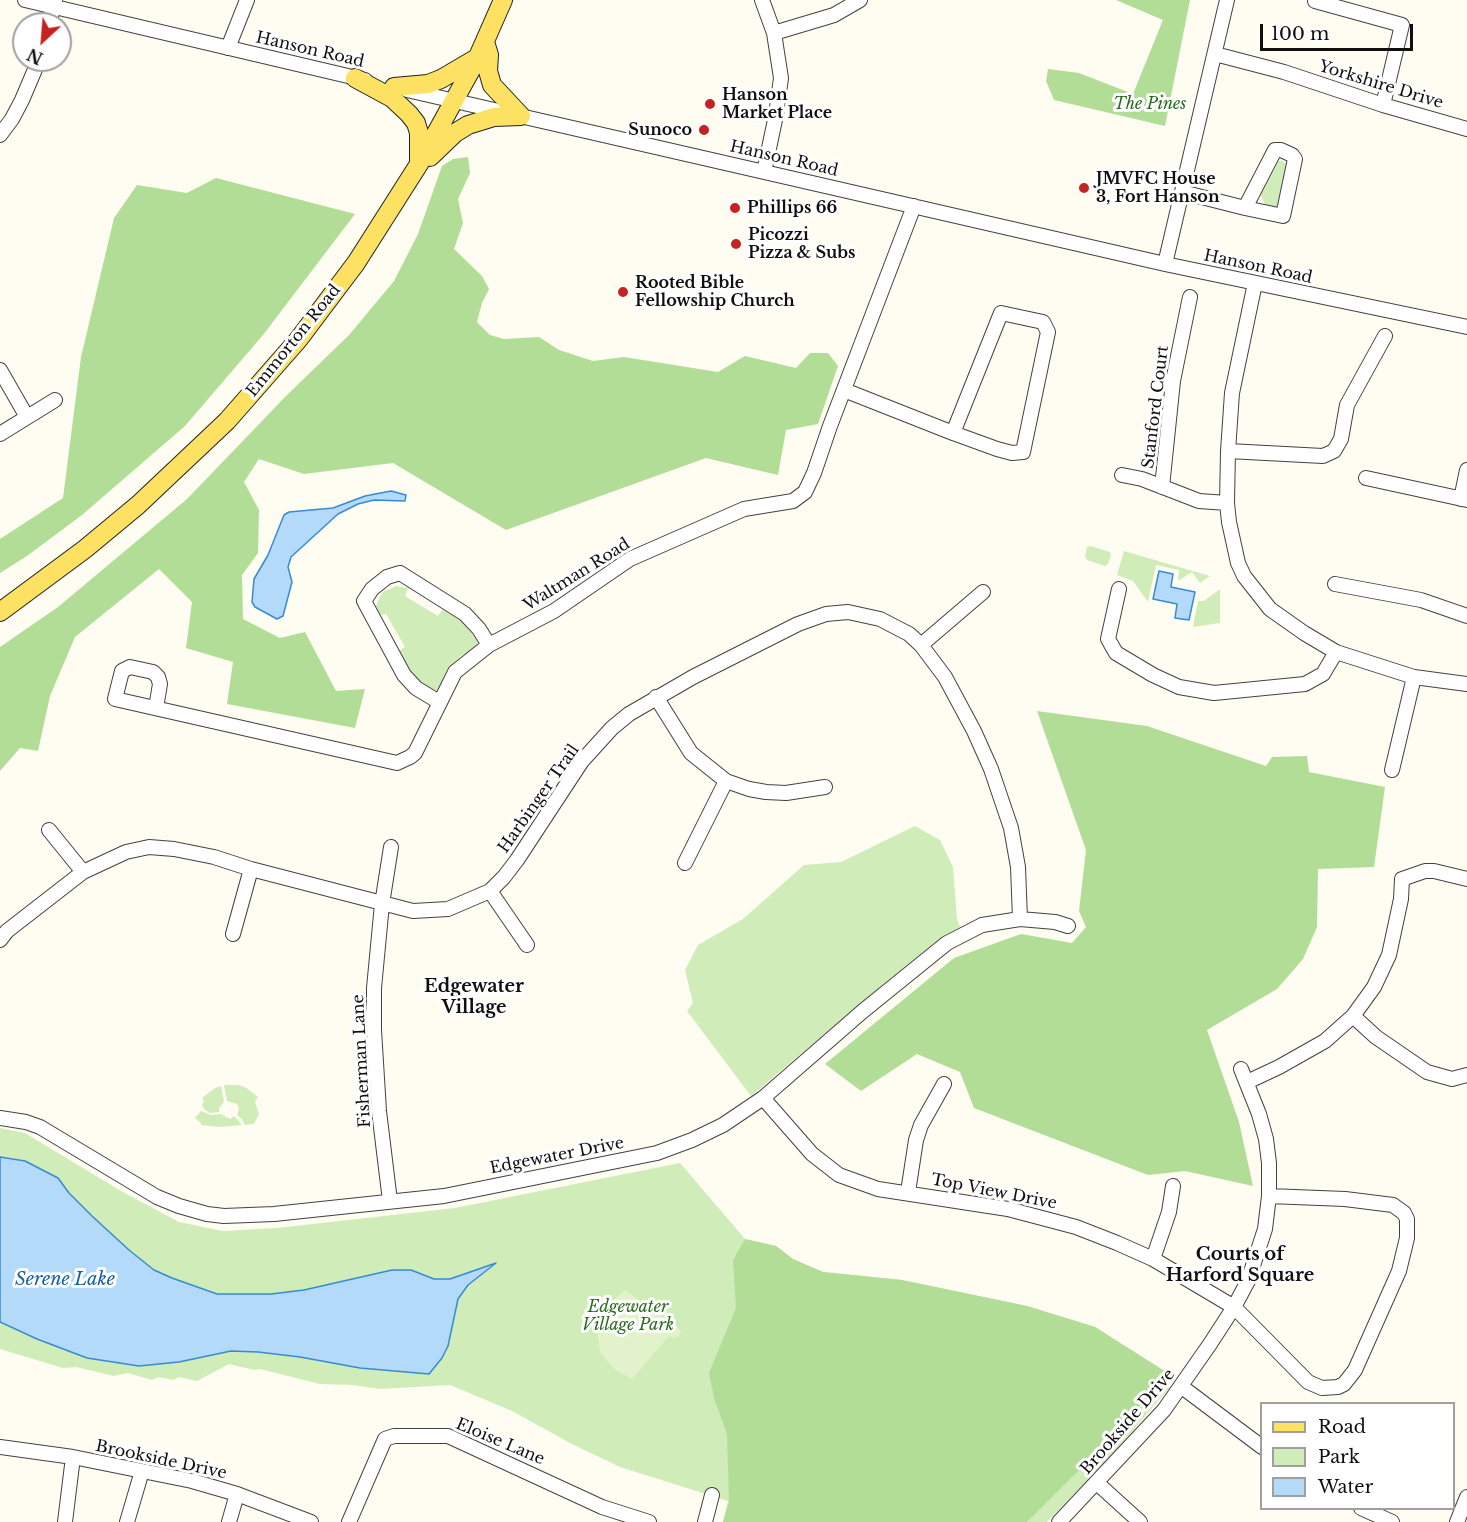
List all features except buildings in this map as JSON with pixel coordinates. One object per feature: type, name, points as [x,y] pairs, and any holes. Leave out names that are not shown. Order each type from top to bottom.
[{"type":"main road","name":"Emmorton Road","points":[[0,612],[77,556],[138,504],[227,421],[273,370],[356,263],[415,171],[481,50],[503,0]]},
{"type":"main road","points":[[394,87],[428,84],[441,79],[481,50],[489,55],[488,71],[492,84],[521,116]]},
{"type":"main road","points":[[355,78],[392,98],[416,123],[420,147],[415,171]]},
{"type":"main road","points":[[415,171],[442,144],[468,124],[494,117],[521,116]]},
{"type":"street","name":"Hanson Road","points":[[25,0],[54,4],[355,78],[1165,264],[1467,327]]},
{"type":"street","points":[[228,48],[246,0]]},
{"type":"street","points":[[762,0],[774,33],[781,78],[764,172]]},
{"type":"street","points":[[774,33],[834,15],[860,0]]},
{"type":"street","points":[[1165,264],[1227,0]]},
{"type":"street","points":[[1315,1],[1402,25],[1383,105]]},
{"type":"street","name":"Yorkshire Drive","points":[[1215,54],[1284,72],[1383,105],[1467,129]]},
{"type":"street","points":[[0,135],[12,119],[34,72]]},
{"type":"street","points":[[1182,192],[1245,208],[1283,216],[1295,159],[1292,155],[1275,150],[1245,208]]},
{"type":"street","name":"Waltman Road","points":[[156,708],[397,763],[415,753],[455,672],[489,645],[555,611],[630,559],[744,510],[799,498],[810,484],[914,206]]},
{"type":"street","points":[[1255,283],[1232,393],[1228,451],[1227,502],[1232,539],[1244,576],[1270,609],[1336,652],[1414,676],[1467,684]]},
{"type":"street","name":"Stanford Court","points":[[1162,487],[1173,381],[1190,297]]},
{"type":"street","points":[[844,390],[953,433],[997,449],[1012,453],[1023,452],[1048,332],[1043,322],[1001,313],[953,433]]},
{"type":"street","points":[[1228,451],[1323,456],[1334,451],[1341,439],[1347,405],[1385,336]]},
{"type":"street","points":[[0,370],[27,417]]},
{"type":"street","points":[[0,434],[55,400]]},
{"type":"street","points":[[1366,478],[1464,500],[1467,470]]},
{"type":"street","name":"Stanford Court","points":[[1122,475],[1142,479],[1199,501],[1227,502]]},
{"type":"street","points":[[439,702],[416,688],[404,675],[364,600],[372,589],[387,577],[400,573],[465,614],[489,645]]},
{"type":"street","points":[[1335,584],[1421,600],[1467,616]]},
{"type":"street","points":[[1119,589],[1108,639],[1116,653],[1179,687],[1214,693],[1305,684],[1323,674],[1336,652]]},
{"type":"street","points":[[921,645],[984,592]]},
{"type":"street","name":"Harbinger Trail","points":[[0,940],[7,931],[83,872],[126,852],[149,847],[174,849],[214,857],[251,869],[413,911],[432,912],[448,909],[490,891],[517,860],[582,761],[629,714],[656,697],[798,624],[826,614],[848,612],[880,619],[903,630],[921,645],[945,677],[974,731],[1011,828],[1018,867],[1020,919]]},
{"type":"street","points":[[1392,770],[1414,676]]},
{"type":"street","points":[[656,697],[691,753],[726,781],[766,792],[786,793],[825,787]]},
{"type":"street","points":[[685,863],[726,781]]},
{"type":"street","points":[[49,830],[83,872]]},
{"type":"street","name":"Fisherman Lane","points":[[390,1201],[380,1111],[374,1030],[374,987],[382,904],[392,847]]},
{"type":"street","points":[[233,934],[251,869]]},
{"type":"street","points":[[1248,1082],[1325,1041],[1353,1016],[1374,987],[1389,955],[1401,899],[1401,879],[1425,871],[1434,871],[1467,879]]},
{"type":"street","points":[[490,891],[527,945]]},
{"type":"street","name":"Edgewater Drive","points":[[0,1118],[26,1122],[40,1127],[158,1197],[207,1214],[258,1215],[444,1196],[657,1153],[692,1140],[723,1125],[763,1098],[863,1011],[947,943],[982,925],[1020,919],[1055,922],[1068,926]]},
{"type":"street","points":[[1353,1016],[1376,1037],[1427,1072],[1452,1079],[1467,1075]]},
{"type":"street","points":[[1234,1307],[1248,1281],[1259,1250],[1269,1196],[1266,1140],[1248,1082],[1241,1069]]},
{"type":"street","points":[[908,1192],[916,1140],[921,1125],[944,1084]]},
{"type":"street","name":"Top View Drive","points":[[763,1098],[812,1154],[839,1175],[878,1189],[908,1192],[1037,1216],[1076,1227],[1154,1259],[1234,1307],[1308,1382],[1322,1388],[1338,1387],[1344,1384],[1355,1370],[1402,1262],[1407,1238],[1407,1219],[1399,1208],[1393,1205],[1345,1199],[1269,1196]]},
{"type":"street","points":[[1154,1259],[1169,1212],[1173,1186]]},
{"type":"street","name":"Brookside Drive","points":[[1059,1522],[1164,1410],[1182,1387],[1234,1307]]},
{"type":"street","points":[[1182,1387],[1260,1446]]},
{"type":"street","name":"Eloise Lane","points":[[349,1522],[385,1439],[394,1436],[448,1436],[602,1507],[649,1522]]},
{"type":"street","name":"Brookside Drive","points":[[0,1447],[73,1457],[192,1481],[237,1494],[311,1522]]},
{"type":"street","points":[[65,1522],[73,1457]]},
{"type":"street","points":[[127,1522],[142,1471]]},
{"type":"street","points":[[1097,1483],[1140,1522]]},
{"type":"street","points":[[229,1522],[237,1494]]},
{"type":"street","points":[[705,1522],[712,1495]]},
{"type":"street","points":[[1456,1522],[1467,1497]]},
{"type":"street","points":[[1363,1510],[1392,1522]]},
{"type":"green space","name":"The Pines","points":[[1116,0],[1190,0],[1165,126],[1054,100],[1046,81],[1048,69],[1079,73],[1133,94],[1163,20]]},
{"type":"green space","points":[[468,157],[470,173],[458,199],[463,223],[454,249],[482,276],[489,289],[477,322],[490,335],[504,339],[539,337],[559,350],[593,361],[624,357],[718,372],[745,356],[796,368],[810,353],[828,353],[838,366],[818,424],[786,430],[778,475],[706,458],[506,530],[393,463],[304,474],[259,459],[244,482],[259,510],[258,553],[242,575],[243,619],[280,638],[305,632],[336,691],[365,689],[355,728],[227,704],[233,662],[186,648],[192,602],[159,569],[75,637],[50,696],[38,751],[20,748],[0,771],[0,647],[58,607],[187,499],[287,395],[349,335],[394,281],[418,234],[442,166],[453,159]]},
{"type":"green space","points":[[1279,161],[1283,161],[1286,165],[1277,206],[1274,208],[1265,206],[1261,195]]},
{"type":"green space","points":[[216,178],[355,214],[263,335],[185,426],[82,515],[0,573],[0,539],[63,498],[81,357],[114,218],[137,185],[187,193]]},
{"type":"green space","points":[[1091,546],[1110,552],[1108,564],[1105,566],[1087,560],[1085,556],[1087,547]]},
{"type":"green space","points":[[1124,551],[1210,576],[1200,583],[1192,572],[1178,581],[1179,570],[1156,565],[1148,602],[1133,581],[1117,575]]},
{"type":"green space","points":[[396,586],[408,588],[405,596],[438,616],[442,610],[461,621],[476,639],[474,651],[462,655],[447,669],[442,686],[435,691],[429,692],[410,675],[398,651],[405,647],[386,614],[378,616],[376,606],[380,596],[383,592]]},
{"type":"green space","points":[[1220,589],[1220,623],[1193,627],[1198,601],[1204,601]]},
{"type":"green space","points":[[1037,711],[1147,726],[1266,766],[1272,757],[1307,756],[1309,772],[1385,787],[1374,867],[1318,869],[1317,927],[1303,959],[1277,989],[1207,1030],[1239,1122],[1253,1186],[1185,1171],[1148,1175],[974,1108],[960,1072],[917,1054],[861,1091],[825,1064],[954,958],[1021,934],[1072,943],[1086,927],[1079,911],[1086,850]]},
{"type":"green space","points":[[915,826],[940,840],[953,867],[957,919],[960,927],[943,936],[893,976],[751,1096],[687,1011],[693,1003],[685,970],[698,945],[743,919],[804,865],[841,862]]},
{"type":"green space","points":[[224,1085],[245,1087],[258,1097],[255,1102],[259,1114],[254,1124],[245,1125],[237,1115],[239,1109],[237,1104],[227,1101]]},
{"type":"green space","points":[[221,1086],[224,1102],[219,1112],[210,1113],[202,1106],[204,1101],[202,1098]]},
{"type":"green space","points":[[201,1111],[211,1115],[221,1114],[230,1119],[234,1116],[242,1125],[219,1127],[201,1125],[195,1118]]},
{"type":"green space","name":"Edgewater Village Park","points":[[0,1128],[25,1133],[121,1191],[179,1222],[223,1231],[277,1228],[455,1208],[680,1163],[745,1239],[776,1246],[793,1259],[823,1272],[902,1280],[1027,1306],[1095,1327],[1166,1372],[1169,1388],[1117,1449],[1047,1522],[723,1522],[728,1501],[620,1467],[512,1411],[450,1385],[380,1389],[320,1384],[229,1364],[197,1381],[179,1377],[173,1380],[158,1377],[152,1380],[128,1373],[114,1376],[76,1367],[63,1368],[0,1349]]},
{"type":"green space","points":[[745,1239],[776,1246],[793,1259],[823,1272],[902,1280],[1027,1306],[1095,1327],[1166,1372],[1115,1437],[1027,1522],[723,1522],[729,1501],[727,1434],[714,1398],[709,1373],[736,1308],[733,1260]]},
{"type":"green space","points":[[625,1290],[679,1328],[681,1332],[675,1338],[669,1336],[632,1379],[614,1369],[600,1352],[597,1330],[605,1307]]},
{"type":"water","points":[[391,491],[406,495],[405,501],[374,500],[358,504],[338,514],[291,557],[288,567],[292,582],[283,616],[277,619],[255,607],[252,602],[254,579],[268,555],[284,515],[289,512],[333,508],[365,496]]},
{"type":"water","points":[[1159,571],[1173,574],[1171,587],[1195,592],[1189,620],[1175,618],[1177,604],[1153,599]]},
{"type":"water","name":"Serene Lake","points":[[0,1157],[25,1161],[58,1178],[69,1193],[92,1216],[154,1270],[217,1294],[271,1294],[304,1290],[392,1270],[411,1270],[434,1279],[450,1279],[496,1263],[468,1285],[458,1299],[448,1346],[429,1374],[360,1368],[258,1352],[231,1351],[179,1362],[139,1366],[87,1358],[0,1322]]},
{"type":"place","name":"Hanson Market Place","points":[[710,104]]},
{"type":"place","name":"Sunoco","points":[[704,130]]},
{"type":"place","name":"JMVFC House 3, Fort Hanson","points":[[1084,188]]},
{"type":"place","name":"Phillips 66","points":[[735,208]]},
{"type":"place","name":"Picozzi Pizza & Subs","points":[[736,244]]},
{"type":"place","name":"Rooted Bible Fellowship Church","points":[[623,292]]},
{"type":"district","name":"Edgewater Village","points":[[474,997]]},
{"type":"district","name":"Courts of Harford Square","points":[[1240,1265]]}]
